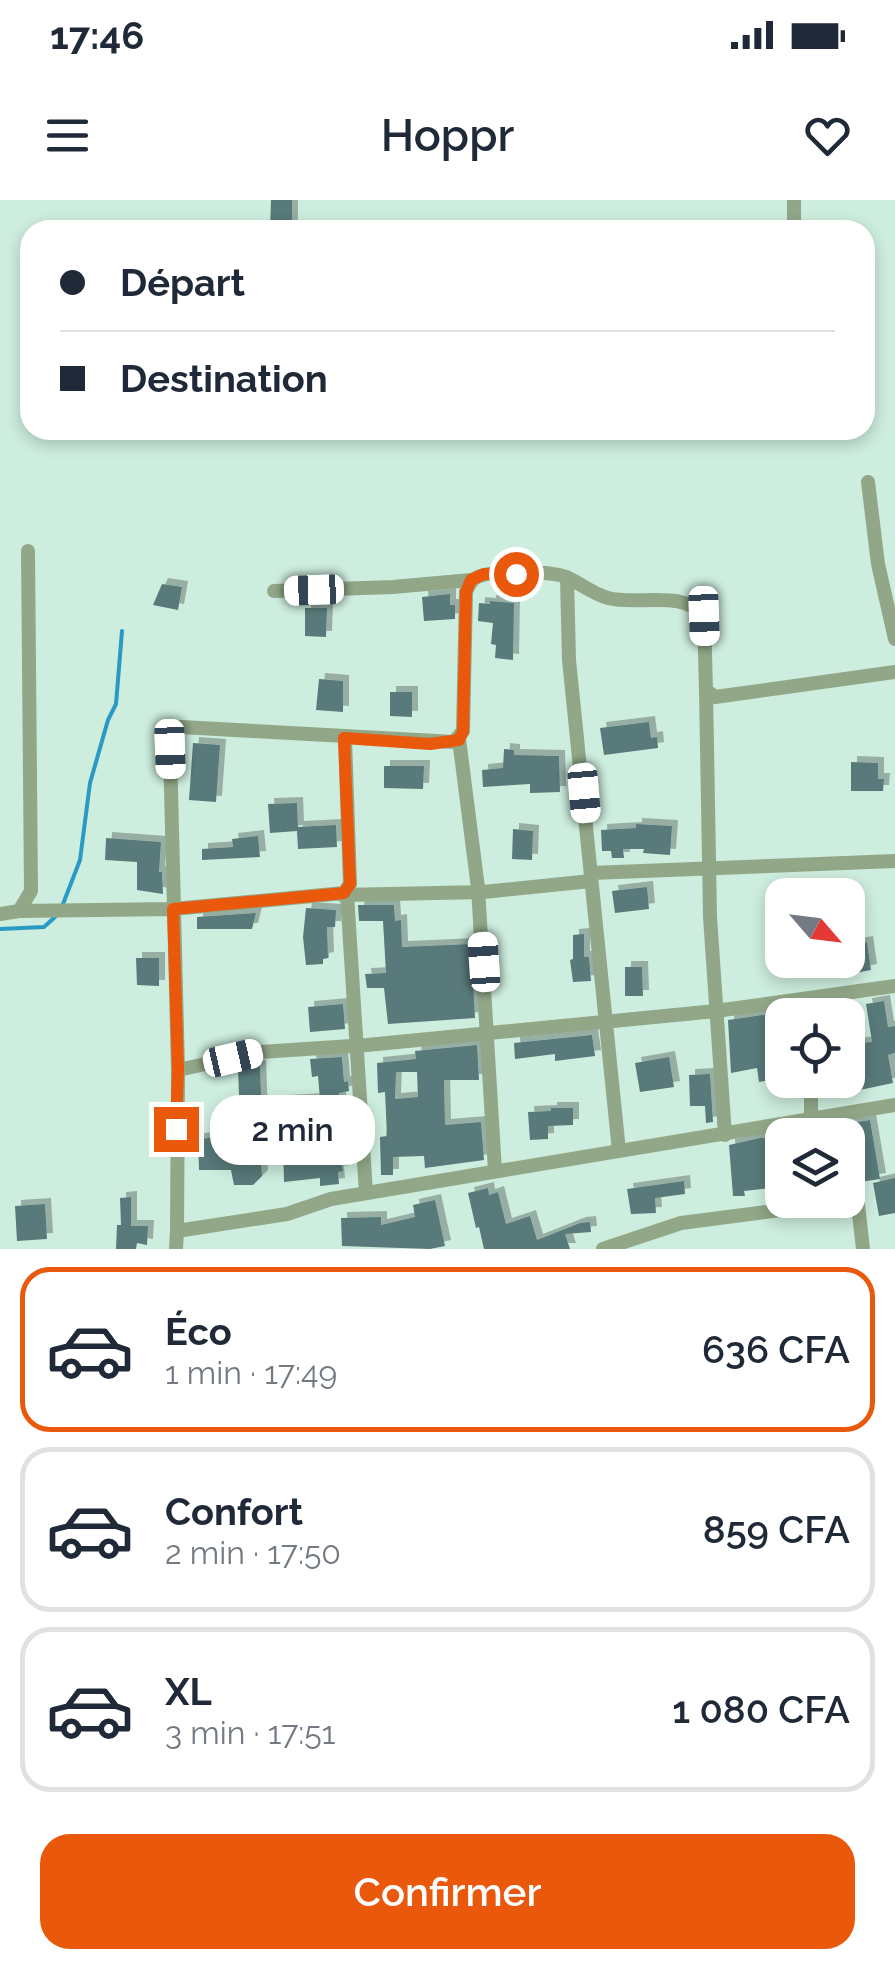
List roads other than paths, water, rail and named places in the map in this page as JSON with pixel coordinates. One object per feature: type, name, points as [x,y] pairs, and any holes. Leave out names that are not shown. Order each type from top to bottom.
[{"type":"street","points":[[868,482],[878,564],[895,639]]},
{"type":"street","points":[[19,911],[31,891],[28,552]]},
{"type":"street","points":[[274,591],[393,588],[471,580],[484,574],[549,573],[567,577],[606,598],[683,601],[697,607],[704,616],[705,782],[725,1135]]},
{"type":"street","points":[[567,577],[568,660],[618,1151]]},
{"type":"street","points":[[471,580],[466,592],[463,731],[459,740],[478,892],[495,1171]]},
{"type":"street","points":[[706,690],[716,697],[895,672]]},
{"type":"street","points":[[176,1249],[178,1070],[170,749],[174,731],[181,727],[430,744],[459,740]]},
{"type":"street","points":[[344,738],[350,884],[342,896],[358,1046],[366,1194]]},
{"type":"street","points":[[0,914],[478,892],[591,877],[895,860]]},
{"type":"street","points":[[810,998],[895,986]]},
{"type":"street","points":[[178,1070],[260,1052],[358,1046],[765,1004]]},
{"type":"street","points":[[810,1098],[811,1118],[895,1105]]},
{"type":"street","points":[[177,1230],[287,1214],[331,1199],[765,1127]]},
{"type":"street","points":[[602,1249],[682,1223],[765,1210]]},
{"type":"street","points":[[858,1218],[863,1249]]},
{"type":"waterway","points":[[63,904],[80,860],[90,783],[116,704],[122,631]]},
{"type":"waterway","points":[[0,929],[44,927],[55,917]]}]
